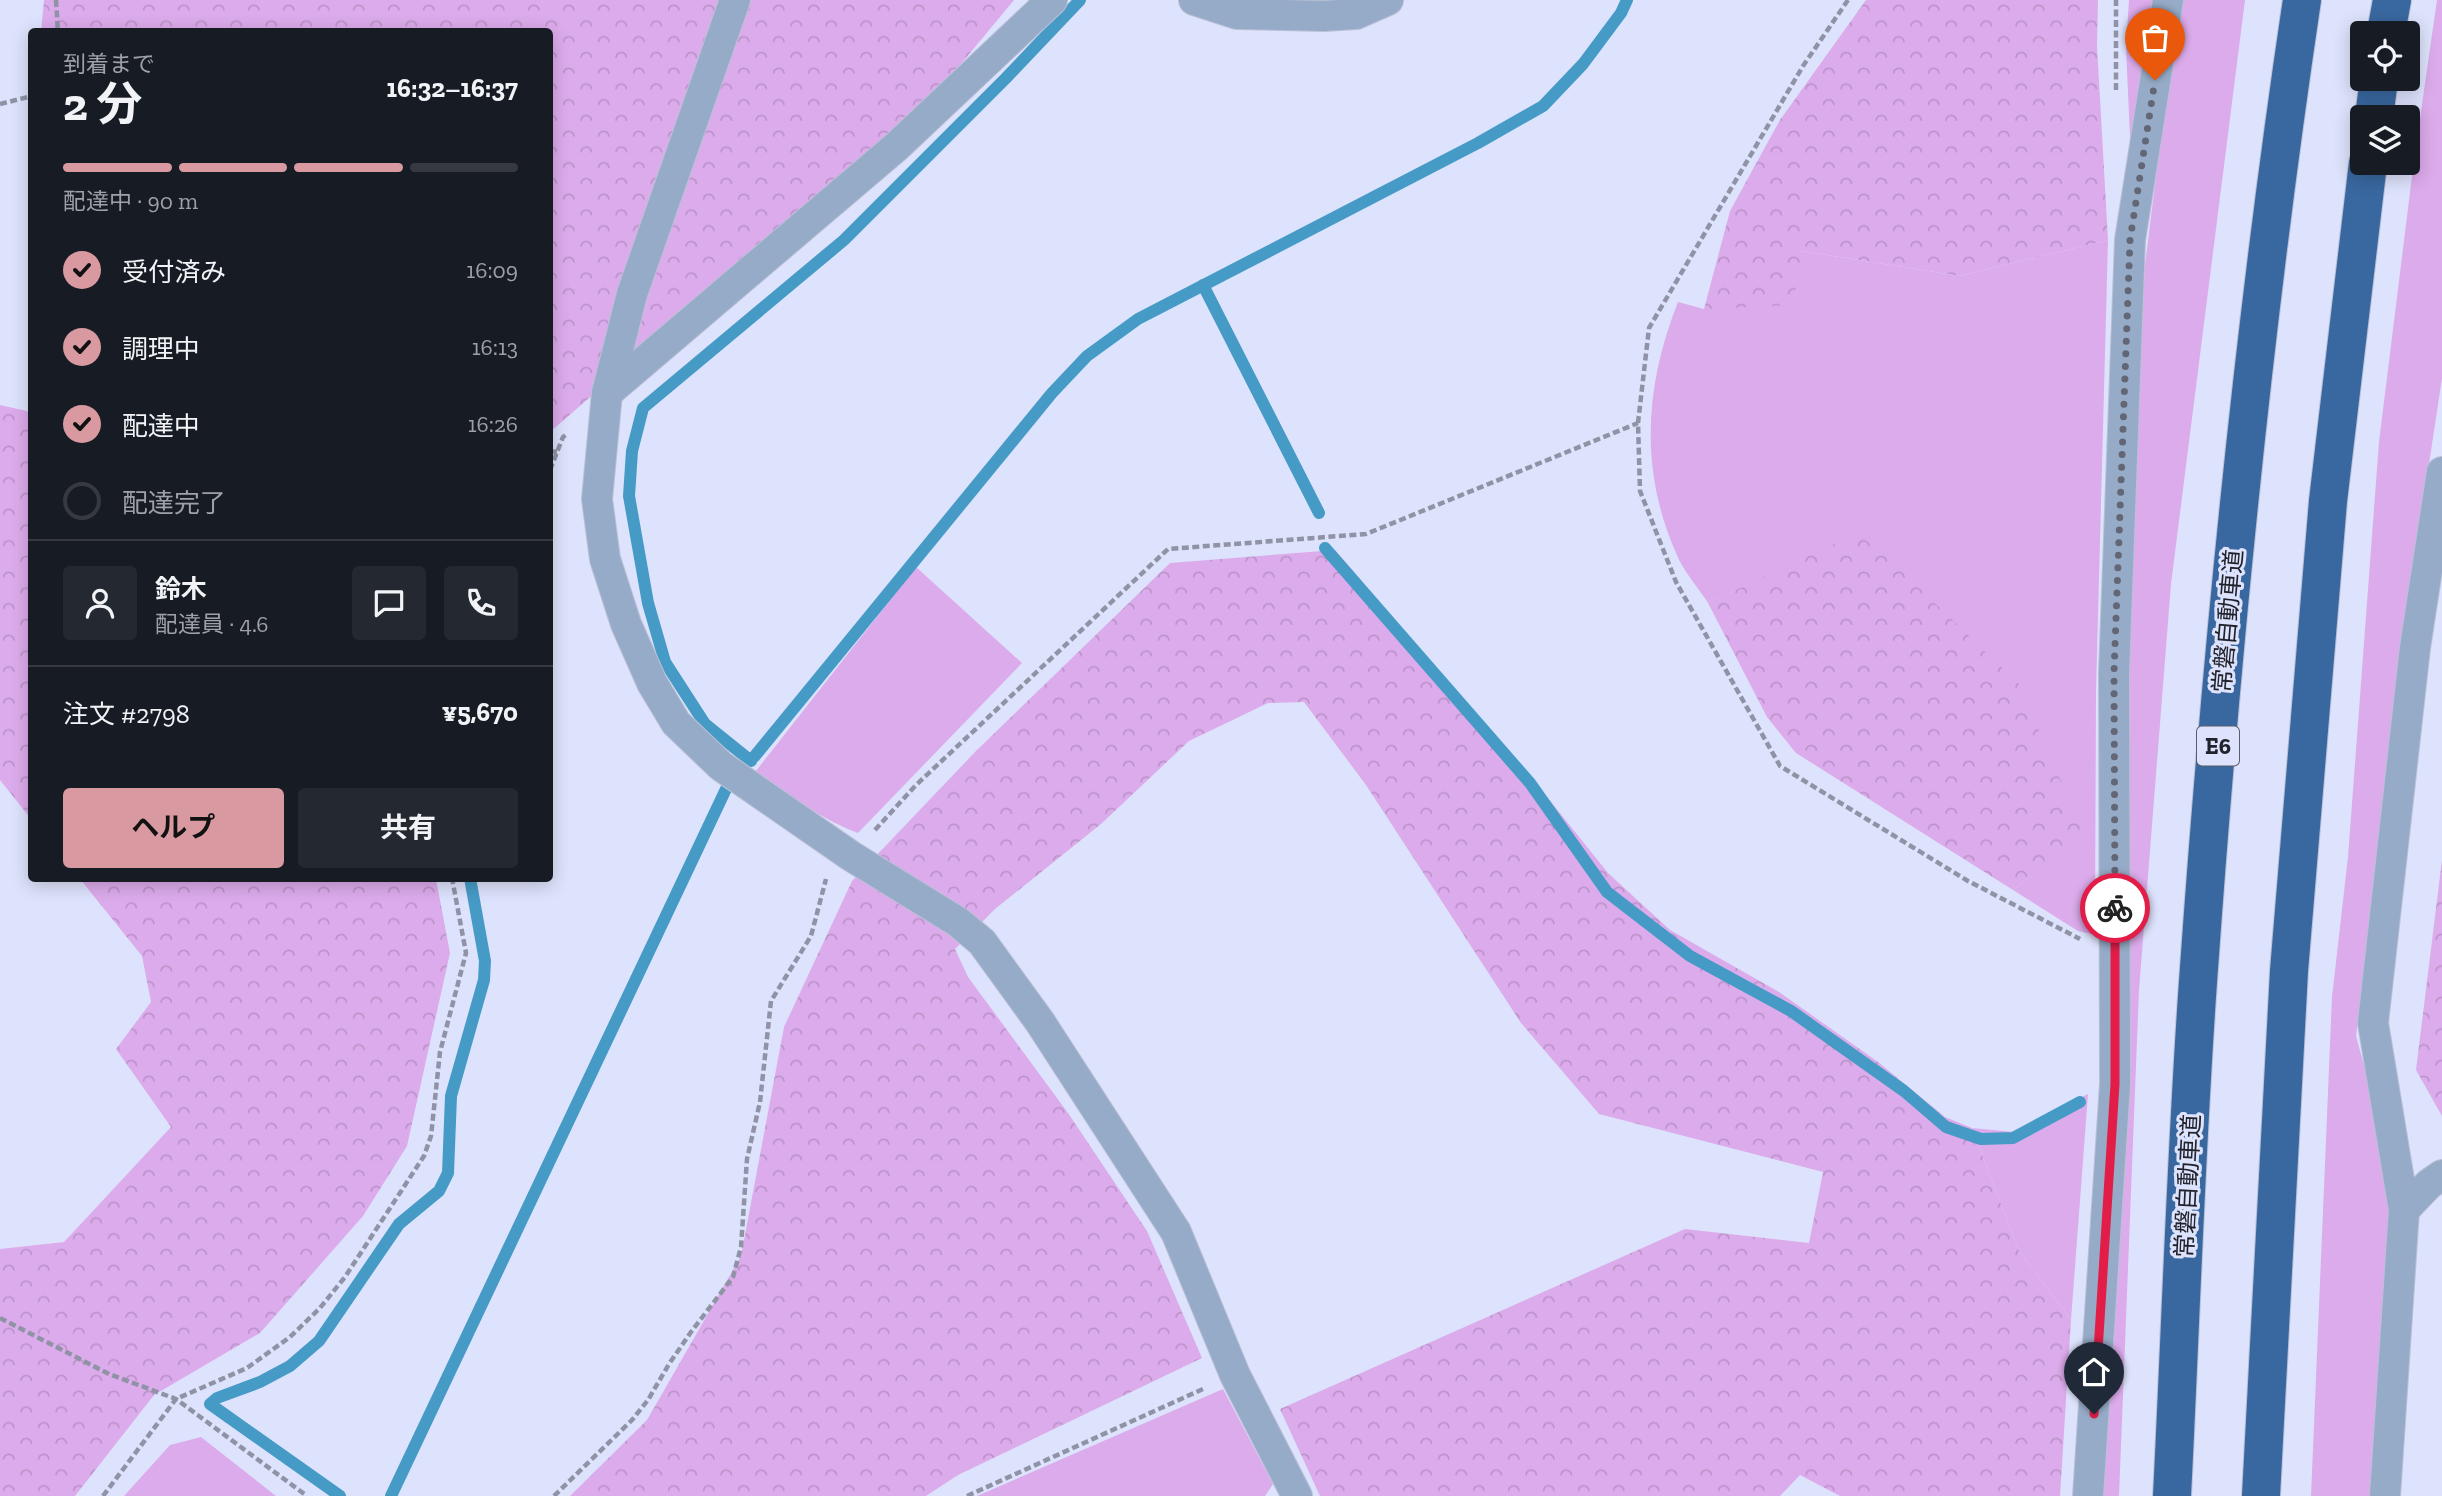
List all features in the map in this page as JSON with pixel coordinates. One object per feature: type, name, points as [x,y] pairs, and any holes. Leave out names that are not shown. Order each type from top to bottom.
[{"type":"highway","name":"常磐自動車道","points":[[2172,1496],[2199,970],[2235,538],[2276,171],[2302,0]]},
{"type":"highway","points":[[2388,21],[2392,0]]},
{"type":"highway","points":[[2261,1496],[2290,957],[2328,501],[2367,175]]},
{"type":"street","points":[[735,0],[632,294],[607,393],[597,499],[605,559],[626,624],[652,683],[676,723],[721,766],[845,852],[958,922],[982,942],[1040,1022],[1176,1233],[1235,1375],[1297,1496]]},
{"type":"street","points":[[607,393],[896,147],[1052,0]]},
{"type":"street","points":[[1194,0],[1237,13],[1324,16],[1356,14],[1388,0]]},
{"type":"street","points":[[2088,1496],[2115,1084],[2114,673],[2130,240],[2168,0]]},
{"type":"street","points":[[2385,1496],[2404,1210],[2373,1023],[2415,648],[2442,472]]},
{"type":"street","points":[[2404,1210],[2429,1184],[2442,1175]]},
{"type":"path","points":[[57,0],[58,28]]},
{"type":"path","points":[[1848,0],[1802,66],[1649,328],[1638,423],[1640,491],[1676,582],[1780,766],[1968,880],[2115,957]]},
{"type":"path","points":[[0,104],[28,97]]},
{"type":"path","points":[[554,1496],[632,1420],[648,1400],[668,1364],[733,1277],[741,1247],[747,1159],[760,1102],[771,1001],[811,936],[830,865],[1168,549],[1366,534],[1638,423]]},
{"type":"path","points":[[553,451],[557,452]]},
{"type":"path","points":[[103,1496],[176,1399],[247,1368],[290,1337],[320,1308],[345,1277],[424,1156],[430,1136],[440,1052],[466,953],[453,882]]},
{"type":"path","points":[[0,1318],[109,1374],[176,1399],[307,1496]]},
{"type":"path","points":[[967,1496],[1235,1375]]},
{"type":"green space","points":[[44,0],[1014,0],[956,70],[866,158],[553,429],[553,28],[41,28]]},
{"type":"green space","points":[[1866,0],[2098,0],[2097,46],[2108,240],[1960,276],[1802,251],[1793,305],[1704,309],[1730,211],[1780,120]]},
{"type":"green space","points":[[2129,0],[2155,0],[2131,159],[2126,48]]},
{"type":"green space","points":[[2181,0],[2245,0],[2171,584],[2139,990],[2119,1496],[2101,1496],[2125,690],[2145,265],[2171,55]]},
{"type":"green space","points":[[2437,0],[2442,0],[2442,378],[2413,570],[2356,1036],[2387,1150],[2389,1228],[2374,1496],[2311,1496],[2332,997],[2348,857],[2379,442],[2412,175],[2420,175],[2420,118]]},
{"type":"green space","points":[[2108,240],[2096,691],[2095,921],[2091,934],[2078,931],[2013,890],[2084,837],[1858,534],[1708,603],[1679,560],[1664,522],[1656,490],[1651,427],[1659,364],[1678,302],[1704,309],[1802,251],[1960,276]]},
{"type":"green space","points":[[0,405],[28,412],[28,815],[0,780]]},
{"type":"green space","points":[[1857,533],[1890,560],[2019,684],[2085,837],[2013,890],[1796,753],[1767,717],[1708,603]]},
{"type":"green space","points":[[1335,550],[1539,787],[1608,873],[1670,930],[1779,992],[1878,1062],[1945,1117],[1972,1128],[2019,1251],[2071,1320],[2060,1496],[1840,1496],[1800,1475],[1780,1496],[1320,1496],[1280,1409],[1685,1229],[1809,1243],[1823,1172],[1599,1114],[1521,1023],[1366,785],[1304,702],[1268,703],[1189,741],[1101,824],[995,909],[955,949],[968,977],[1068,1113],[1147,1231],[1202,1358],[958,1475],[926,1496],[570,1496],[647,1420],[741,1256],[784,1027],[852,881],[976,751],[1170,563]]},
{"type":"green space","points":[[916,567],[1022,663],[858,833],[818,814],[756,771]]},
{"type":"green space","points":[[2442,860],[2442,1116],[2416,1070]]},
{"type":"green space","points":[[82,882],[437,882],[450,953],[407,1146],[363,1216],[260,1333],[154,1395],[75,1496],[0,1496],[0,1249],[64,1242],[171,1127],[116,1049],[151,1002],[142,956]]},
{"type":"green space","points":[[2088,1094],[2071,1320],[2019,1251],[1972,1128],[2014,1132]]},
{"type":"green space","points":[[1223,1389],[1273,1484],[1265,1496],[977,1496]]},
{"type":"green space","points":[[201,1437],[276,1496],[124,1496],[170,1445]]},
{"type":"waterway","points":[[751,761],[705,724],[665,662],[648,603],[629,496],[632,451],[643,408],[844,240],[1080,0]]},
{"type":"waterway","points":[[754,757],[1052,393],[1087,356],[1138,319],[1478,143],[1543,106],[1583,64],[1621,13],[1627,0]]},
{"type":"waterway","points":[[1203,285],[1319,513]]},
{"type":"waterway","points":[[1325,548],[1530,783],[1607,892],[1690,956],[1791,1011],[1904,1091],[1946,1127],[1981,1139],[2013,1138],[2080,1102]]},
{"type":"waterway","points":[[391,1496],[726,789]]},
{"type":"waterway","points":[[340,1496],[210,1404],[217,1398],[260,1382],[290,1366],[319,1341],[399,1224],[439,1191],[448,1173],[451,1096],[484,980],[485,961],[471,882]]},
{"type":"way so far","points":[[2115,908],[2114,673],[2130,240],[2155,80]]},
{"type":"route","points":[[2094,1414],[2115,1084],[2115,908]]}]
